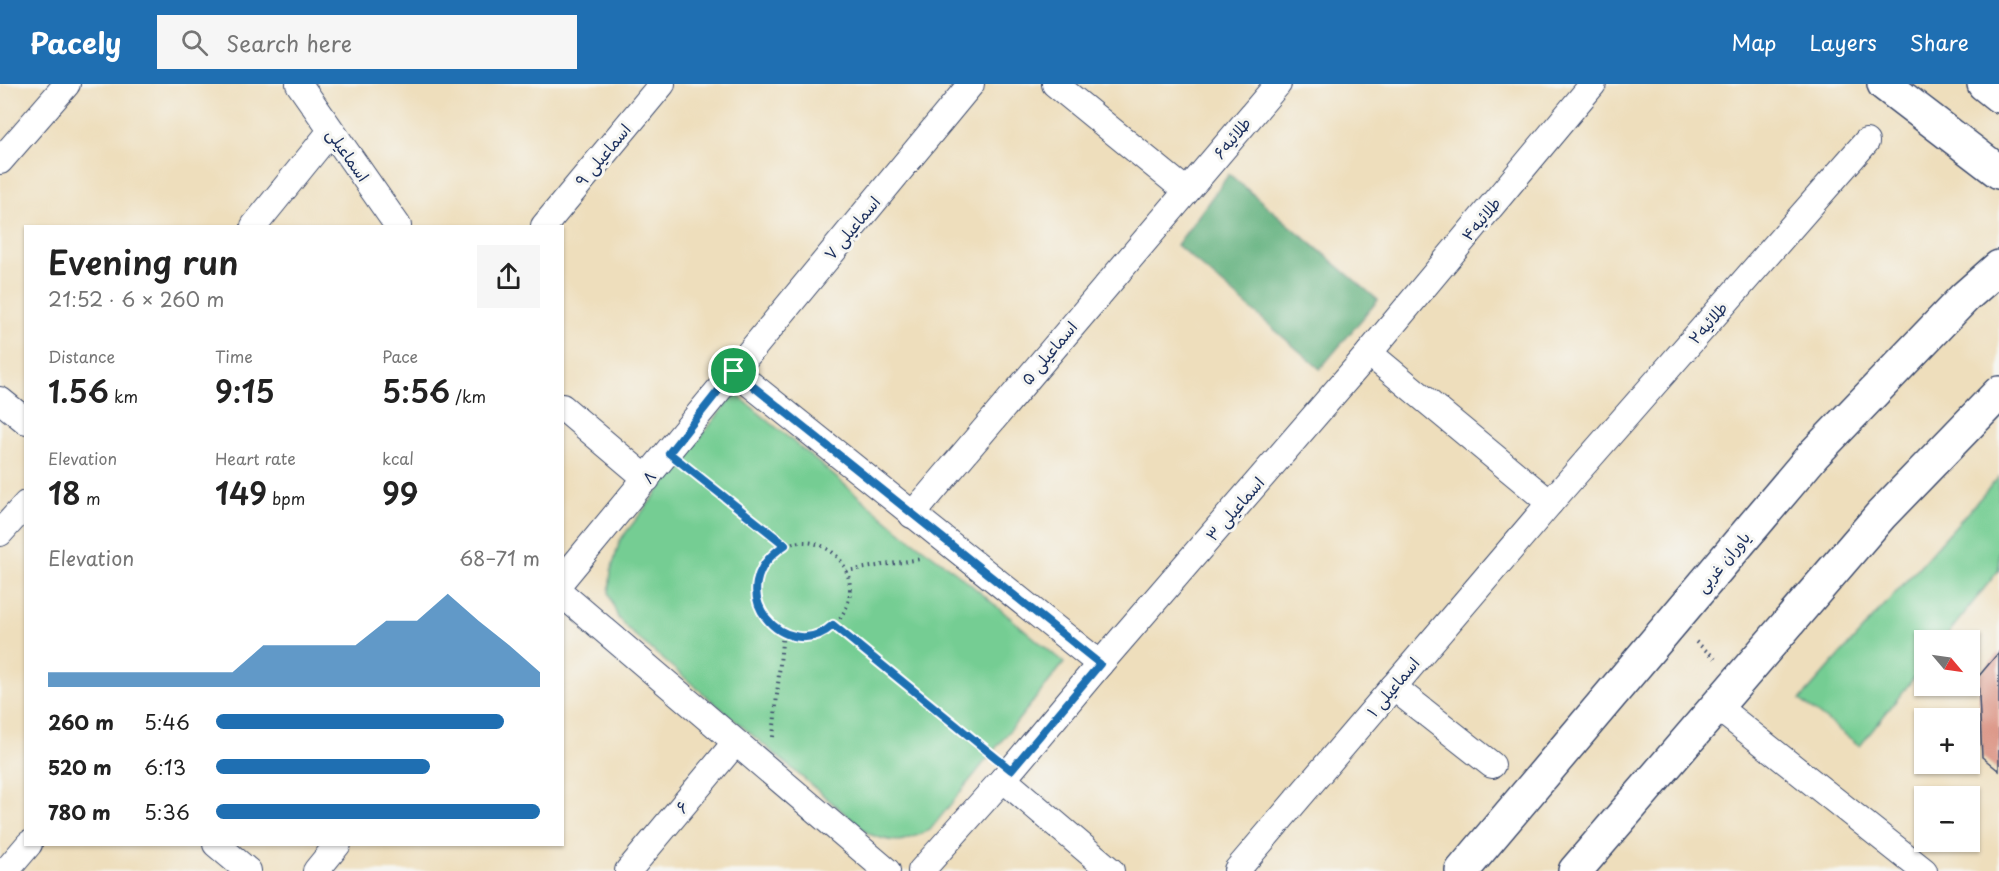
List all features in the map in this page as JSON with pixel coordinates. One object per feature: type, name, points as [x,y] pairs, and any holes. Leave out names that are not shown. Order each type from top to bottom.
[{"type":"main road","points":[[1884,84],[1999,172]]},
{"type":"main road","points":[[1984,84],[1999,96]]},
{"type":"main road","name":"یاوران غربی","points":[[1462,871],[1814,454],[1965,297],[1999,267]]},
{"type":"main road","points":[[1575,871],[1881,514],[1999,393]]},
{"type":"street","points":[[0,162],[67,84]]},
{"type":"street","name":"اسماعیلی","points":[[299,84],[397,225]]},
{"type":"street","name":"اسماعیلی ۹","points":[[545,225],[662,84]]},
{"type":"street","name":"اسماعیلی ۷","points":[[734,371],[971,84]]},
{"type":"street","points":[[1054,84],[1186,191]]},
{"type":"street","name":"طلائیه۶","points":[[1186,191],[1278,84]]},
{"type":"street","name":"طلائیه۴","points":[[1369,353],[1593,84]]},
{"type":"street","points":[[255,225],[331,131]]},
{"type":"street","name":"طلائیه۲","points":[[1550,503],[1866,142]]},
{"type":"street","name":"اسماعیلی ۵","points":[[912,515],[1186,191]]},
{"type":"street","points":[[1369,353],[1550,503]]},
{"type":"street","name":"اسماعیلی ۳","points":[[921,871],[1369,353]]},
{"type":"street","points":[[734,371],[1100,664]]},
{"type":"street","name":"۸","points":[[564,578],[669,453],[734,371]]},
{"type":"street","points":[[0,400],[24,419]]},
{"type":"street","points":[[564,409],[647,479]]},
{"type":"street","name":"اسماعیلی ۱","points":[[1237,870],[1550,503]]},
{"type":"street","points":[[0,533],[24,506]]},
{"type":"street","points":[[564,596],[887,871]]},
{"type":"street","points":[[1393,687],[1492,765]]},
{"type":"street","points":[[1716,706],[1924,871]]},
{"type":"street","name":"۶","points":[[628,871],[735,743]]},
{"type":"street","points":[[1007,774],[1111,871]]},
{"type":"street","points":[[6,871],[27,846]]},
{"type":"street","points":[[218,846],[248,871]]},
{"type":"street","points":[[316,871],[336,846]]},
{"type":"path","points":[[669,453],[785,545]]},
{"type":"path","points":[[800,542],[816,544],[830,550],[841,561],[846,571],[850,590],[847,606],[828,629],[814,635],[798,637],[770,624],[761,612],[756,596],[756,580],[762,566],[772,554],[785,545],[800,542]]},
{"type":"path","points":[[846,571],[960,553]]},
{"type":"path","points":[[1672,622],[1740,680]]},
{"type":"path","points":[[833,625],[1007,774]]},
{"type":"path","points":[[770,771],[783,632]]},
{"type":"green space","points":[[1229,174],[1378,300],[1320,369],[1177,245]]},
{"type":"green space","points":[[735,393],[905,535],[957,573],[1064,663],[930,830],[921,834],[893,841],[869,834],[632,633],[618,618],[609,594],[611,571],[620,540]]},
{"type":"green space","points":[[1999,477],[1999,570],[1951,630],[1914,630],[1914,678],[1860,746],[1800,700]]},
{"type":"building","points":[[1999,652],[1999,771],[1982,757],[1980,675]]},
{"type":"route","points":[[734,371],[1100,664],[1011,770],[833,625],[814,635],[798,637],[770,624],[761,612],[756,596],[756,580],[762,566],[772,554],[785,545],[669,453],[734,371]]}]
